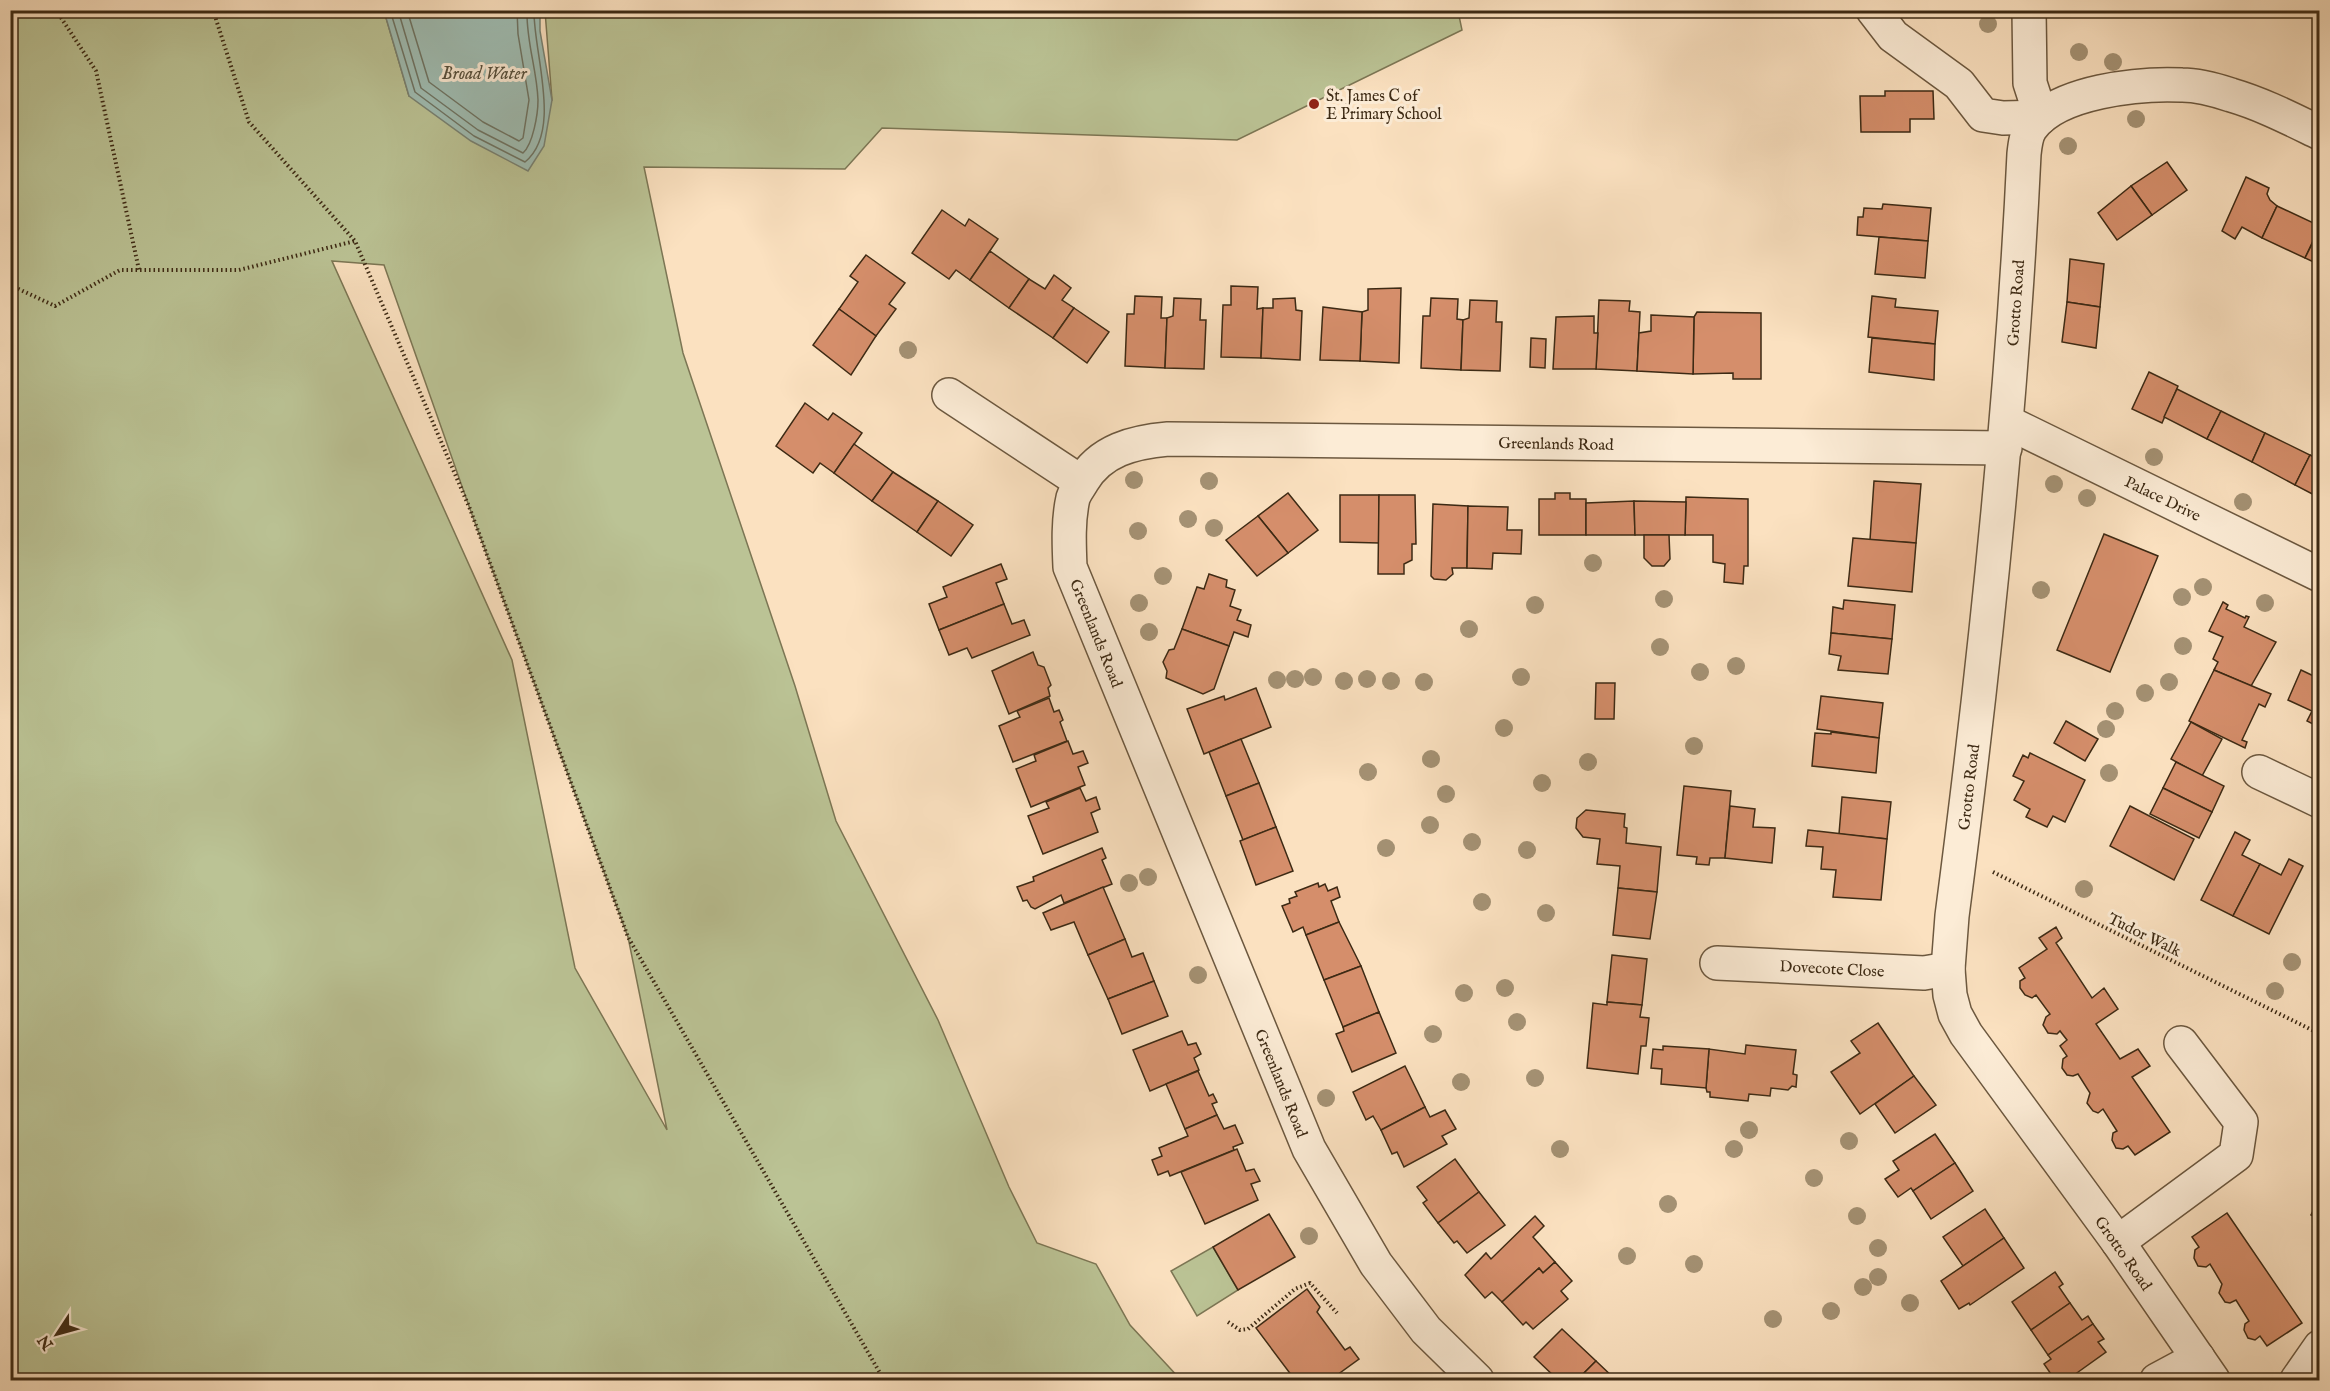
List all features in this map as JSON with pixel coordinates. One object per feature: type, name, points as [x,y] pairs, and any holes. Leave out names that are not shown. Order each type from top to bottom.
[{"type":"street","points":[[1873,10],[1893,36],[1959,84],[1983,115],[2003,118],[2041,117],[2070,101],[2101,92],[2183,85],[2241,98],[2264,106],[2319,133]]},
{"type":"street","points":[[2029,10],[2030,83],[2041,117]]},
{"type":"street","name":"Grotto Road","points":[[2041,117],[2029,132],[2024,154],[2006,435],[1994,566],[1948,969],[1955,1014],[1966,1034],[2118,1242],[2205,1369]]},
{"type":"street","points":[[949,395],[1081,482]]},
{"type":"street","name":"Greenlands Road","points":[[1477,1380],[1426,1330],[1376,1264],[1309,1149],[1070,567],[1069,533],[1074,496],[1081,482],[1087,473],[1111,452],[1142,441],[1168,439],[2006,435]]},
{"type":"street","name":"Palace Drive","points":[[2006,435],[2319,575]]},
{"type":"street","points":[[2259,772],[2319,801]]},
{"type":"street","name":"Dovecote Close","points":[[1717,963],[1924,973],[1948,969]]},
{"type":"street","points":[[2118,1242],[2236,1155],[2241,1122],[2181,1042]]},
{"type":"street","points":[[2296,1380],[2319,1347]]},
{"type":"street","points":[[2157,1380],[2205,1369]]},
{"type":"path","points":[[56,10],[96,71],[139,270]]},
{"type":"path","points":[[213,10],[249,122],[355,241],[470,509],[628,937],[884,1380]]},
{"type":"path","points":[[10,285],[55,306],[120,270],[239,270],[355,241]]},
{"type":"path","name":"Tudor Walk","points":[[1960,856],[2319,1034]]},
{"type":"path","points":[[1228,1322],[1240,1330],[1248,1329],[1295,1289],[1310,1282],[1337,1313]]},
{"type":"green space","points":[[10,11],[384,11],[409,96],[552,100],[545,11],[1458,11],[1462,30],[1237,140],[882,128],[845,169],[644,167],[683,353],[795,686],[836,821],[938,1020],[1009,1187],[1037,1243],[1096,1264],[1130,1325],[1181,1380],[11,1380]],"holes":[[[332,261],[384,265],[470,509],[628,937],[667,1130],[575,968],[512,660]]]},
{"type":"green space","points":[[1213,1247],[1238,1290],[1197,1316],[1171,1271]]},
{"type":"water","name":"Broad Water","points":[[384,11],[540,11],[540,31],[552,100],[544,146],[528,171],[471,141],[409,96]]},
{"type":"building","points":[[1885,91],[1933,91],[1934,119],[1910,119],[1910,132],[1861,132],[1860,96],[1885,96]]},
{"type":"building","points":[[2167,162],[2187,190],[2152,215],[2131,186]]},
{"type":"building","points":[[2246,177],[2269,188],[2267,194],[2277,206],[2262,238],[2242,227],[2235,239],[2222,231]]},
{"type":"building","points":[[2131,186],[2152,215],[2117,240],[2098,213]]},
{"type":"building","points":[[1883,204],[1931,208],[1928,241],[1857,235],[1858,217],[1863,217],[1864,208],[1882,209]]},
{"type":"building","points":[[2277,206],[2320,226],[2305,258],[2262,238]]},
{"type":"building","points":[[942,210],[965,226],[969,219],[998,239],[970,280],[956,270],[949,279],[912,253]]},
{"type":"building","points":[[2320,228],[2320,265],[2305,258]]},
{"type":"building","points":[[1879,237],[1928,241],[1925,278],[1875,274]]},
{"type":"building","points":[[990,251],[1029,279],[1009,308],[970,280]]},
{"type":"building","points":[[866,255],[905,283],[889,304],[896,309],[876,336],[839,309],[858,282],[850,276]]},
{"type":"building","points":[[2070,259],[2104,264],[2100,307],[2067,302]]},
{"type":"building","points":[[1054,275],[1071,288],[1062,300],[1074,308],[1053,338],[1009,308],[1029,279],[1045,289]]},
{"type":"building","points":[[1231,286],[1258,287],[1257,309],[1263,308],[1261,358],[1221,357],[1223,305],[1231,305]]},
{"type":"building","points":[[1401,288],[1399,363],[1360,361],[1362,312],[1368,310],[1368,289]]},
{"type":"building","points":[[1135,296],[1162,297],[1161,318],[1167,318],[1165,368],[1125,366],[1127,314],[1134,314]]},
{"type":"building","points":[[1872,296],[1896,299],[1895,307],[1938,311],[1935,344],[1868,337]]},
{"type":"building","points":[[1174,298],[1201,299],[1200,320],[1206,320],[1204,369],[1165,368],[1167,318],[1173,316]]},
{"type":"building","points":[[1295,298],[1296,310],[1302,311],[1300,360],[1261,358],[1263,308],[1273,308],[1273,299]]},
{"type":"building","points":[[1431,298],[1458,299],[1457,319],[1463,320],[1461,370],[1421,368],[1423,316],[1430,316]]},
{"type":"building","points":[[1470,300],[1497,301],[1496,322],[1502,322],[1500,371],[1461,370],[1463,320],[1469,318]]},
{"type":"building","points":[[1599,300],[1630,301],[1629,311],[1640,312],[1637,371],[1596,369]]},
{"type":"building","points":[[2067,302],[2100,307],[2096,348],[2062,342]]},
{"type":"building","points":[[1323,307],[1362,312],[1360,361],[1320,360]]},
{"type":"building","points":[[1074,308],[1109,332],[1087,363],[1053,338]]},
{"type":"building","points":[[839,309],[876,336],[851,375],[813,345]]},
{"type":"building","points":[[1697,312],[1761,313],[1761,379],[1733,379],[1733,373],[1693,374],[1694,317]]},
{"type":"building","points":[[1651,315],[1694,317],[1693,374],[1637,371],[1639,333],[1651,331]]},
{"type":"building","points":[[1594,316],[1594,333],[1598,333],[1596,369],[1553,369],[1556,317]]},
{"type":"building","points":[[1531,338],[1546,339],[1545,368],[1530,367]]},
{"type":"building","points":[[1872,338],[1935,344],[1934,380],[1869,372]]},
{"type":"building","points":[[2149,372],[2178,386],[2162,423],[2132,409]]},
{"type":"building","points":[[2177,389],[2221,411],[2207,439],[2164,417]]},
{"type":"building","points":[[805,403],[828,420],[833,413],[862,433],[834,473],[820,463],[813,473],[776,446]]},
{"type":"building","points":[[2221,411],[2265,433],[2252,462],[2207,439]]},
{"type":"building","points":[[2265,433],[2310,455],[2295,485],[2252,462]]},
{"type":"building","points":[[854,444],[893,472],[872,501],[834,473]]},
{"type":"building","points":[[2310,455],[2320,460],[2320,498],[2295,485]]},
{"type":"building","points":[[893,472],[938,501],[917,532],[872,501]]},
{"type":"building","points":[[1874,481],[1921,484],[1916,543],[1870,540]]},
{"type":"building","points":[[1288,493],[1318,530],[1288,553],[1258,516]]},
{"type":"building","points":[[1555,493],[1570,493],[1570,499],[1586,499],[1586,535],[1539,535],[1539,499],[1555,499]]},
{"type":"building","points":[[1340,495],[1379,495],[1379,543],[1340,542]]},
{"type":"building","points":[[1379,495],[1415,495],[1416,544],[1412,544],[1412,560],[1404,564],[1404,574],[1378,574]]},
{"type":"building","points":[[1686,497],[1748,499],[1748,566],[1744,566],[1743,584],[1724,582],[1725,564],[1713,562],[1713,535],[1685,535]]},
{"type":"building","points":[[938,501],[973,525],[951,556],[917,532]]},
{"type":"building","points":[[1634,501],[1635,535],[1586,535],[1586,503]]},
{"type":"building","points":[[1634,501],[1686,502],[1685,535],[1635,535]]},
{"type":"building","points":[[1433,504],[1468,506],[1467,568],[1452,568],[1453,574],[1446,580],[1434,579],[1431,576]]},
{"type":"building","points":[[1468,506],[1508,507],[1507,530],[1522,530],[1521,554],[1493,553],[1492,569],[1467,568]]},
{"type":"building","points":[[1258,516],[1288,553],[1257,576],[1226,540]]},
{"type":"building","points":[[2104,534],[2158,556],[2110,672],[2057,650]]},
{"type":"building","points":[[1644,535],[1669,535],[1670,559],[1664,566],[1652,566],[1644,558]]},
{"type":"building","points":[[1853,538],[1916,543],[1912,592],[1848,586]]},
{"type":"building","points":[[1001,564],[1007,579],[996,583],[1004,604],[939,630],[929,604],[947,597],[943,587]]},
{"type":"building","points":[[1209,574],[1227,580],[1226,587],[1235,590],[1230,606],[1241,610],[1237,620],[1251,625],[1248,637],[1234,632],[1229,646],[1182,629],[1197,587],[1204,589]]},
{"type":"building","points":[[1844,600],[1895,605],[1892,639],[1831,633],[1833,607],[1843,609]]},
{"type":"building","points":[[2223,602],[2228,605],[2226,609],[2245,618],[2249,617],[2244,627],[2276,642],[2251,686],[2214,670],[2218,662],[2213,659],[2223,637],[2209,631]]},
{"type":"building","points":[[1004,604],[1012,624],[1024,620],[1030,635],[972,658],[967,648],[949,655],[939,630]]},
{"type":"building","points":[[1182,629],[1229,646],[1214,689],[1203,694],[1166,678],[1167,671],[1163,662],[1169,650],[1174,649]]},
{"type":"building","points":[[1831,633],[1892,639],[1888,674],[1838,670],[1841,656],[1829,654]]},
{"type":"building","points":[[1033,652],[1038,665],[1044,667],[1051,685],[1048,688],[1050,696],[1009,714],[992,671]]},
{"type":"building","points":[[2214,670],[2271,694],[2265,707],[2259,704],[2242,740],[2247,742],[2245,748],[2189,721]]},
{"type":"building","points":[[2301,670],[2320,679],[2320,738],[2313,734],[2317,726],[2307,721],[2312,711],[2288,700]]},
{"type":"building","points":[[1596,683],[1615,683],[1614,719],[1595,719]]},
{"type":"building","points":[[1256,688],[1271,727],[1204,754],[1187,709],[1224,696],[1225,700]]},
{"type":"building","points":[[1821,696],[1883,703],[1879,738],[1817,729]]},
{"type":"building","points":[[1049,698],[1054,712],[1059,710],[1063,720],[1060,722],[1067,741],[1013,762],[999,726],[1020,717],[1017,711]]},
{"type":"building","points":[[2066,721],[2098,739],[2085,761],[2054,743]]},
{"type":"building","points":[[2191,722],[2222,739],[2202,776],[2171,759]]},
{"type":"building","points":[[1831,732],[1879,738],[1876,773],[1812,766],[1815,733],[1831,734]]},
{"type":"building","points":[[1241,739],[1259,783],[1226,796],[1209,752]]},
{"type":"building","points":[[1068,741],[1073,754],[1083,751],[1088,763],[1078,767],[1085,785],[1031,807],[1016,769],[1036,761],[1034,755]]},
{"type":"building","points":[[2030,753],[2085,780],[2065,822],[2053,816],[2047,827],[2026,817],[2030,809],[2014,800],[2024,781],[2013,776],[2023,755],[2028,758]]},
{"type":"building","points":[[2176,762],[2224,786],[2212,812],[2163,788]]},
{"type":"building","points":[[1259,783],[1276,827],[1243,840],[1226,796]]},
{"type":"building","points":[[1684,786],[1731,791],[1725,858],[1710,858],[1709,865],[1696,864],[1697,857],[1677,855]]},
{"type":"building","points":[[1080,788],[1086,801],[1096,797],[1100,809],[1091,813],[1098,832],[1043,854],[1028,816],[1049,808],[1046,802]]},
{"type":"building","points":[[2163,788],[2212,812],[2199,838],[2150,814]]},
{"type":"building","points":[[1842,797],[1891,802],[1887,839],[1839,834]]},
{"type":"building","points":[[1730,806],[1755,809],[1753,827],[1775,828],[1772,863],[1725,858]]},
{"type":"building","points":[[2130,806],[2194,839],[2174,880],[2110,846]]},
{"type":"building","points":[[1586,810],[1625,814],[1626,843],[1661,847],[1657,892],[1618,888],[1620,866],[1597,864],[1600,839],[1583,837],[1576,828],[1577,818]]},
{"type":"building","points":[[1276,827],[1293,871],[1256,885],[1240,841]]},
{"type":"building","points":[[1808,830],[1887,839],[1881,900],[1833,897],[1836,870],[1821,869],[1823,847],[1806,846]]},
{"type":"building","points":[[2235,832],[2250,840],[2242,855],[2260,864],[2233,916],[2201,900]]},
{"type":"building","points":[[1102,848],[1106,858],[1102,860],[1112,884],[1064,903],[1061,895],[1035,909],[1027,900],[1023,901],[1017,887],[1034,881],[1033,877]]},
{"type":"building","points":[[2289,859],[2303,866],[2269,934],[2233,916],[2260,864],[2281,875]]},
{"type":"building","points":[[1318,883],[1319,887],[1325,884],[1328,891],[1337,887],[1340,897],[1331,901],[1339,922],[1306,935],[1303,927],[1293,932],[1282,906],[1290,903],[1289,899],[1297,896],[1295,892]]},
{"type":"building","points":[[1103,887],[1125,939],[1088,955],[1074,922],[1051,930],[1043,913]]},
{"type":"building","points":[[1618,888],[1657,892],[1650,939],[1613,935]]},
{"type":"building","points":[[1339,922],[1361,966],[1324,980],[1306,935]]},
{"type":"building","points":[[2056,927],[2062,938],[2056,943],[2092,998],[2104,988],[2118,1009],[2096,1024],[2120,1059],[2138,1049],[2150,1066],[2132,1077],[2170,1132],[2135,1155],[2128,1146],[2123,1149],[2116,1148],[2112,1140],[2113,1133],[2117,1131],[2103,1109],[2098,1113],[2093,1111],[2087,1103],[2090,1093],[2078,1074],[2067,1075],[2062,1068],[2063,1059],[2067,1056],[2060,1046],[2067,1040],[2060,1031],[2057,1034],[2048,1033],[2043,1025],[2050,1014],[2036,995],[2032,998],[2025,995],[2020,988],[2020,981],[2025,978],[2019,968],[2047,949],[2039,938]]},
{"type":"building","points":[[1125,939],[1132,957],[1143,953],[1154,981],[1108,999],[1088,955]]},
{"type":"building","points":[[1612,955],[1647,959],[1642,1005],[1607,1002]]},
{"type":"building","points":[[1361,966],[1379,1012],[1343,1027],[1324,980]]},
{"type":"building","points":[[1154,981],[1168,1016],[1122,1034],[1108,999]]},
{"type":"building","points":[[1607,1002],[1642,1005],[1640,1017],[1649,1018],[1646,1046],[1641,1046],[1638,1074],[1587,1068],[1593,1003],[1607,1005]]},
{"type":"building","points":[[1379,1012],[1396,1053],[1352,1072],[1336,1034],[1344,1031],[1343,1027]]},
{"type":"building","points":[[1878,1023],[1914,1076],[1860,1114],[1831,1072],[1860,1053],[1851,1041]]},
{"type":"building","points":[[1182,1031],[1188,1045],[1196,1043],[1201,1054],[1194,1058],[1199,1070],[1150,1091],[1133,1050]]},
{"type":"building","points":[[1746,1045],[1796,1050],[1793,1074],[1797,1075],[1796,1087],[1792,1086],[1788,1090],[1771,1088],[1770,1096],[1749,1094],[1748,1101],[1710,1097],[1710,1092],[1707,1092],[1706,1088],[1709,1049],[1745,1054]]},
{"type":"building","points":[[1663,1046],[1709,1049],[1706,1088],[1661,1084],[1662,1069],[1651,1068],[1653,1049],[1663,1050]]},
{"type":"building","points":[[1405,1066],[1425,1107],[1381,1130],[1373,1116],[1366,1120],[1353,1092]]},
{"type":"building","points":[[1198,1071],[1209,1096],[1213,1094],[1217,1102],[1212,1104],[1217,1115],[1185,1129],[1166,1084]]},
{"type":"building","points":[[1914,1076],[1936,1105],[1895,1133],[1875,1104]]},
{"type":"building","points":[[1425,1107],[1430,1117],[1445,1110],[1456,1129],[1442,1136],[1447,1144],[1404,1167],[1397,1152],[1392,1154],[1381,1130]]},
{"type":"building","points":[[1217,1115],[1224,1129],[1235,1125],[1243,1143],[1233,1147],[1234,1150],[1170,1176],[1168,1171],[1158,1175],[1152,1160],[1162,1156],[1159,1148],[1188,1136],[1185,1129]]},
{"type":"building","points":[[1935,1134],[1955,1163],[1913,1191],[1911,1188],[1898,1197],[1885,1179],[1899,1170],[1893,1161]]},
{"type":"building","points":[[1237,1149],[1246,1171],[1254,1169],[1260,1181],[1251,1184],[1258,1200],[1205,1224],[1181,1172]]},
{"type":"building","points":[[1455,1159],[1479,1192],[1438,1223],[1423,1203],[1427,1200],[1417,1187]]},
{"type":"building","points":[[1955,1163],[1973,1191],[1931,1219],[1913,1191]]},
{"type":"building","points":[[1479,1192],[1505,1225],[1467,1253],[1457,1241],[1454,1243],[1438,1223]]},
{"type":"building","points":[[2320,1197],[2320,1220],[2311,1215]]},
{"type":"building","points":[[1985,1209],[2004,1238],[1963,1266],[1943,1237]]},
{"type":"building","points":[[2227,1213],[2302,1323],[2267,1346],[2260,1336],[2255,1340],[2248,1338],[2244,1330],[2245,1324],[2249,1321],[2236,1300],[2230,1303],[2225,1302],[2219,1293],[2222,1284],[2210,1264],[2206,1267],[2198,1266],[2194,1258],[2195,1250],[2199,1247],[2192,1237]]},
{"type":"building","points":[[1269,1214],[1295,1257],[1238,1290],[1213,1247]]},
{"type":"building","points":[[1535,1216],[1544,1226],[1533,1237],[1555,1262],[1543,1273],[1539,1268],[1502,1302],[1492,1292],[1485,1298],[1465,1275],[1486,1253],[1491,1259]]},
{"type":"building","points":[[2004,1238],[2024,1268],[1970,1305],[1969,1303],[1959,1309],[1941,1281]]},
{"type":"building","points":[[1555,1262],[1572,1281],[1561,1291],[1568,1299],[1533,1329],[1526,1322],[1523,1325],[1502,1302],[1539,1268],[1543,1273]]},
{"type":"building","points":[[2055,1272],[2063,1284],[2059,1287],[2070,1303],[2031,1330],[2012,1302]]},
{"type":"building","points":[[1307,1289],[1320,1307],[1317,1312],[1345,1350],[1350,1347],[1359,1359],[1330,1380],[1295,1380],[1256,1328]]},
{"type":"building","points":[[2070,1303],[2082,1320],[2088,1316],[2093,1324],[2048,1355],[2031,1330]]},
{"type":"building","points":[[2093,1324],[2104,1339],[2098,1342],[2106,1352],[2067,1380],[2066,1378],[2055,1380],[2044,1364],[2051,1359],[2048,1355]]},
{"type":"building","points":[[1562,1329],[1596,1361],[1577,1380],[1558,1380],[1534,1357]]},
{"type":"building","points":[[1596,1361],[1616,1380],[1577,1380]]},
{"type":"place","name":"St. James C of E Primary School","points":[[1314,104]]}]
